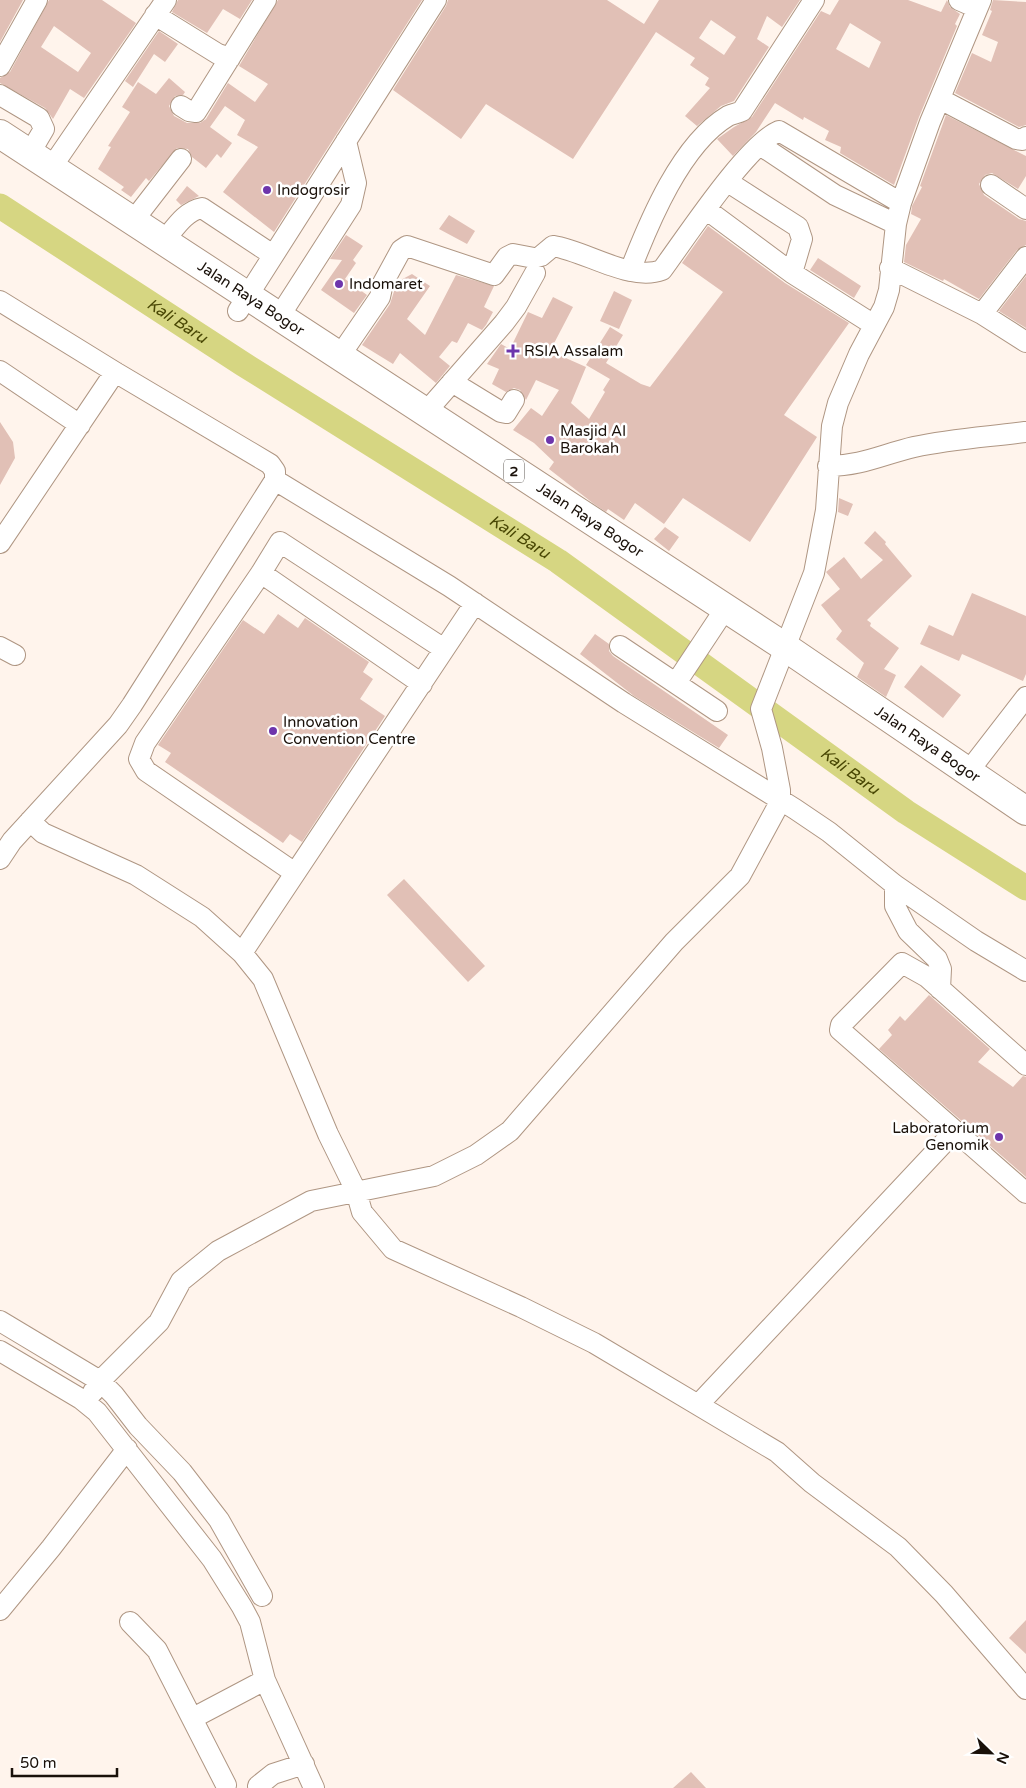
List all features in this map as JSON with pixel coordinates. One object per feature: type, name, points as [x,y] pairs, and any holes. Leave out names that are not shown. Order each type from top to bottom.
[{"type":"highway","name":"Jalan Raya Bogor","points":[[0,134],[164,241],[243,304],[278,317],[426,413],[721,616]]},
{"type":"highway","name":"Jalan Raya Bogor","points":[[0,154],[243,304],[782,656],[1026,810]]},
{"type":"highway","name":"Jalan Raya Bogor","points":[[782,656],[1026,830]]},
{"type":"street","points":[[0,66],[37,0]]},
{"type":"street","points":[[181,106],[189,111],[196,112],[266,0]]},
{"type":"street","points":[[243,304],[436,0]]},
{"type":"street","points":[[630,271],[644,235],[678,170],[707,134],[726,118],[742,111],[814,0]]},
{"type":"street","points":[[96,1386],[159,1322],[181,1281],[218,1251],[311,1201],[434,1176],[476,1155],[510,1131],[674,942],[740,876],[780,802],[780,790],[764,702],[814,573],[826,510],[832,426],[838,403],[874,325],[884,308],[889,290],[896,224],[901,203],[940,99],[972,3]]},
{"type":"street","points":[[40,160],[160,8],[218,54],[230,58]]},
{"type":"street","points":[[0,95],[39,118],[44,129],[40,160]]},
{"type":"street","points":[[940,99],[1016,139],[1022,140],[1026,137]]},
{"type":"street","points":[[339,357],[380,297],[382,284],[401,250],[407,246],[494,275],[507,257],[513,254],[534,258],[541,256],[552,246],[566,248],[630,271],[655,273],[662,270],[728,182],[760,145],[774,133],[784,132],[901,203]]},
{"type":"street","points":[[278,317],[351,205],[356,183],[346,140]]},
{"type":"street","points":[[760,145],[830,192],[896,224]]},
{"type":"street","points":[[133,221],[181,159]]},
{"type":"street","points":[[728,182],[798,227],[802,240],[792,273]]},
{"type":"street","points":[[991,185],[1026,209]]},
{"type":"street","points":[[164,241],[181,221],[194,210],[202,208],[273,255]]},
{"type":"street","points":[[706,210],[792,273],[874,325]]},
{"type":"street","points":[[982,314],[1026,257]]},
{"type":"street","points":[[890,268],[982,314],[1026,342]]},
{"type":"street","points":[[426,413],[516,307],[535,273]]},
{"type":"street","points":[[0,301],[270,464],[275,471],[275,480],[132,705],[118,724],[30,821],[0,859]]},
{"type":"street","points":[[0,371],[80,425]]},
{"type":"street","points":[[0,543],[115,372]]},
{"type":"street","points":[[452,382],[501,412],[506,413],[514,400]]},
{"type":"street","points":[[828,466],[862,463],[909,449],[957,438],[1025,432]]},
{"type":"street","points":[[275,480],[475,603],[829,832],[895,885],[976,941],[1026,971]]},
{"type":"street","points":[[296,873],[146,771],[139,759],[145,743],[261,573],[280,542],[444,649]]},
{"type":"street","points":[[261,573],[422,684]]},
{"type":"street","points":[[242,953],[475,603]]},
{"type":"street","points":[[679,678],[721,616]]},
{"type":"street","points":[[620,646],[679,678],[717,711]]},
{"type":"street","points":[[968,772],[1026,697]]},
{"type":"street","points":[[30,821],[42,833],[136,875],[202,917],[242,953],[263,979],[328,1134],[356,1191],[362,1212],[393,1248],[594,1343],[776,1452],[812,1483],[898,1547],[944,1594],[1026,1688]]},
{"type":"street","points":[[895,885],[895,906],[908,931],[937,959],[941,969],[940,989]]},
{"type":"street","points":[[1026,1065],[927,977],[902,963],[841,1025],[840,1030],[954,1132],[1026,1193]]},
{"type":"street","points":[[698,1405],[954,1132]]},
{"type":"street","points":[[0,1321],[96,1386],[114,1394],[138,1426],[182,1472],[219,1520],[262,1596]]},
{"type":"street","points":[[0,1351],[81,1399],[97,1412],[212,1559],[232,1589],[250,1622],[265,1680],[314,1788]]},
{"type":"street","points":[[0,1610],[51,1548],[127,1449]]},
{"type":"street","points":[[130,1622],[157,1650],[226,1785]]},
{"type":"street","points":[[193,1718],[265,1680]]},
{"type":"street","points":[[258,1786],[273,1774],[304,1764]]},
{"type":"building","points":[[0,0],[23,0],[0,42]]},
{"type":"building","points":[[49,0],[102,0],[136,23],[84,98],[70,89],[53,119],[45,108],[0,83],[0,78],[10,72]],"holes":[[[54,26],[91,53],[78,72],[41,47]]]},
{"type":"building","points":[[178,0],[252,0],[240,19],[223,9],[207,33],[172,12]]},
{"type":"building","points":[[278,0],[422,0],[274,232],[223,192],[258,147],[237,135],[245,120],[225,106],[210,127],[232,143],[221,158],[217,154],[206,168],[192,157],[188,149],[177,148],[149,181],[146,178],[131,197],[121,190],[124,187],[98,169],[111,147],[108,146],[130,112],[122,107],[138,82],[156,94],[169,78],[185,92],[183,95],[175,96],[169,106],[174,116],[187,123],[200,123],[206,119],[228,83],[255,102],[268,84],[239,66]]},
{"type":"building","points":[[448,0],[607,0],[644,24],[659,0],[800,0],[782,27],[767,16],[757,39],[769,47],[734,101],[721,106],[697,126],[685,116],[710,88],[705,85],[709,78],[690,65],[695,58],[656,32],[573,159],[486,104],[461,139],[393,90]],"holes":[[[711,20],[736,37],[724,55],[699,38]]]},
{"type":"building","points":[[839,0],[908,0],[941,12],[947,0],[950,7],[960,14],[955,24],[957,26],[919,117],[894,185],[840,153],[841,147],[825,140],[829,131],[804,117],[803,120],[775,103],[756,132],[733,156],[717,139],[752,117],[821,11],[830,15]],"holes":[[[850,23],[881,42],[869,68],[836,49]]]},
{"type":"building","points":[[993,0],[1026,2],[1026,125],[1019,127],[955,93],[972,53],[991,62],[998,42],[982,35],[992,11],[990,10]]},
{"type":"building","points":[[159,31],[178,44],[165,62],[154,54],[133,87],[125,81]]},
{"type":"building","points":[[946,115],[1026,156],[1026,176],[1018,189],[992,173],[985,175],[979,184],[984,195],[1019,219],[1026,221],[1026,245],[1017,250],[979,299],[944,279],[943,281],[904,262],[906,245],[921,219],[911,214],[912,206],[922,187],[920,186]]},
{"type":"building","points":[[187,186],[199,196],[181,205],[176,200]]},
{"type":"building","points":[[449,215],[475,231],[467,244],[439,229]]},
{"type":"building","points":[[708,226],[785,283],[849,323],[784,415],[817,437],[750,542],[683,498],[664,524],[635,503],[624,520],[608,509],[606,512],[594,504],[549,469],[554,462],[534,443],[513,430],[531,408],[542,416],[559,390],[536,380],[526,400],[520,390],[514,388],[506,392],[492,384],[499,369],[487,364],[501,344],[510,349],[528,312],[542,318],[553,297],[573,307],[550,351],[586,367],[571,403],[589,419],[605,392],[603,390],[610,379],[586,365],[610,327],[623,335],[606,363],[641,384],[650,387],[723,292],[682,263]]},
{"type":"building","points":[[346,235],[363,246],[353,260],[356,263],[345,279],[367,295],[354,313],[321,290],[342,260],[330,259]]},
{"type":"building","points":[[818,258],[861,286],[854,298],[810,270]]},
{"type":"building","points":[[412,274],[430,286],[407,319],[425,335],[456,275],[494,286],[484,307],[493,312],[486,325],[482,330],[468,323],[457,343],[452,341],[439,357],[450,366],[436,383],[400,353],[393,364],[362,345],[390,304],[397,282]]},
{"type":"building","points":[[1026,276],[1026,328],[999,311]]},
{"type":"building","points":[[614,291],[632,300],[619,329],[600,321]]},
{"type":"building","points":[[0,422],[13,442],[15,458],[0,485]]},
{"type":"building","points":[[839,498],[853,504],[848,516],[838,512]]},
{"type":"building","points":[[665,527],[679,537],[669,551],[654,539]]},
{"type":"building","points":[[875,531],[886,542],[885,544],[912,576],[867,620],[871,623],[870,626],[899,648],[884,669],[896,675],[886,697],[857,677],[864,663],[836,639],[842,631],[821,605],[840,589],[826,572],[844,557],[861,579],[883,560],[864,543]]},
{"type":"building","points":[[972,593],[1026,616],[1026,674],[1023,681],[962,654],[959,661],[920,644],[929,625],[953,636]]},
{"type":"building","name":"Innovation Convention Centre","points":[[278,614],[298,628],[305,618],[369,662],[363,672],[373,679],[360,699],[385,716],[302,842],[290,834],[283,843],[165,762],[171,753],[158,745],[243,620],[264,634]]},
{"type":"building","points":[[595,634],[609,644],[609,651],[613,656],[728,735],[719,748],[634,696],[580,654]]},
{"type":"building","points":[[921,665],[961,695],[943,718],[904,687]]},
{"type":"building","points":[[404,879],[485,966],[468,982],[387,895]]},
{"type":"building","name":"Laboratorium Genomik","points":[[929,995],[990,1049],[978,1062],[1013,1087],[1023,1076],[1026,1077],[1026,1177],[879,1049],[892,1035],[888,1030],[900,1016],[905,1021]]},
{"type":"building","points":[[1026,1620],[1026,1654],[1009,1638]]},
{"type":"building","points":[[691,1772],[706,1788],[673,1788]]},
{"type":"waterway","name":"Kali Baru","points":[[0,206],[243,364],[558,561],[906,812],[1026,888]]},
{"type":"place","name":"Indogrosir","points":[[267,190]]},
{"type":"place","name":"Indomaret","points":[[339,284]]},
{"type":"place","name":"RSIA Assalam","points":[[513,351]]},
{"type":"place","name":"Masjid Al Barokah","points":[[550,440]]},
{"type":"place","name":"Innovation Convention Centre","points":[[273,731]]},
{"type":"place","name":"Laboratorium Genomik","points":[[999,1137]]}]
